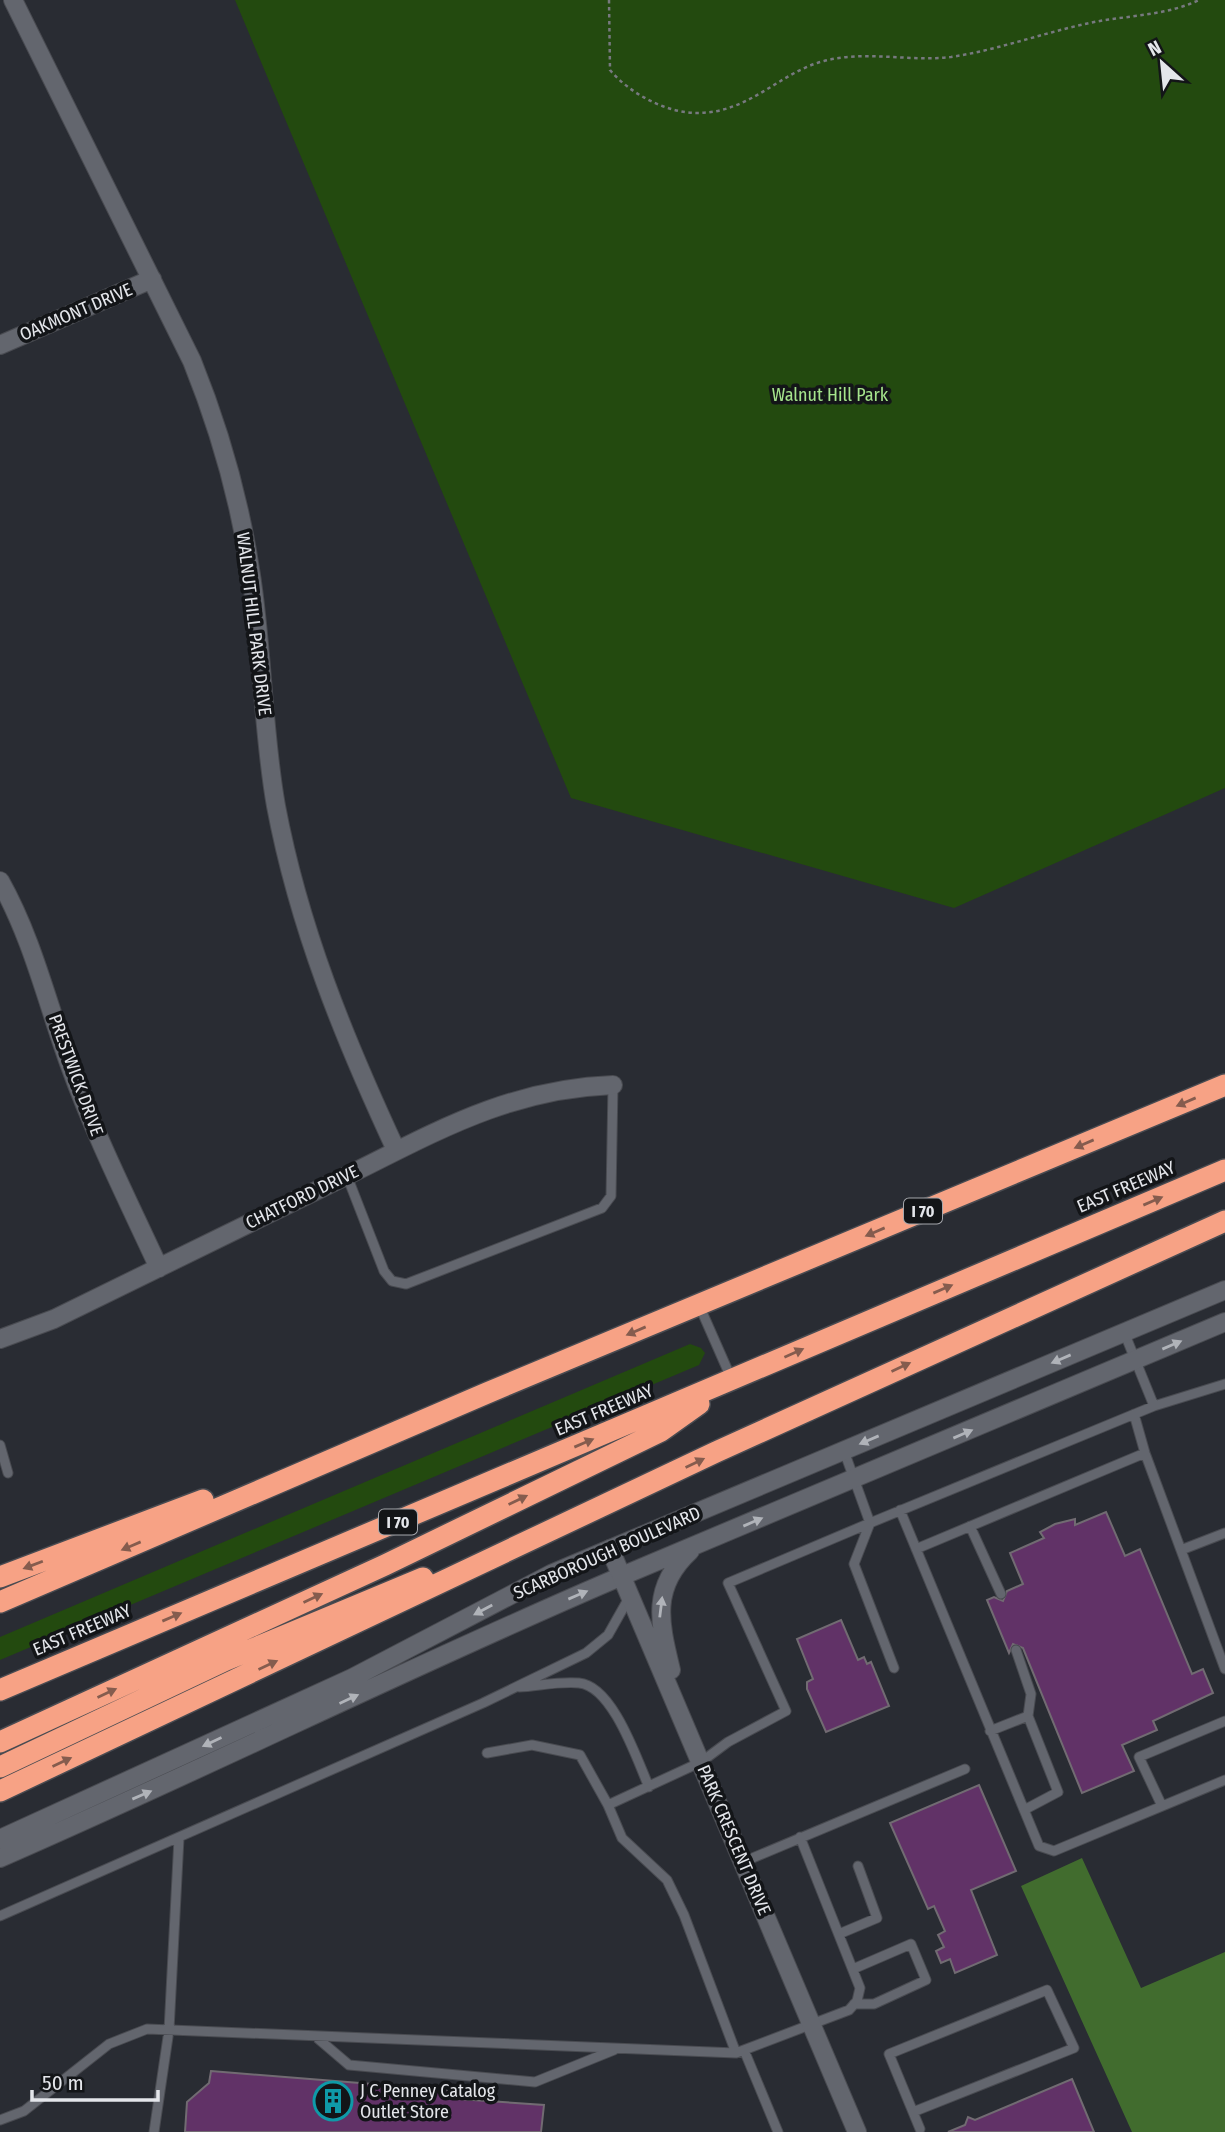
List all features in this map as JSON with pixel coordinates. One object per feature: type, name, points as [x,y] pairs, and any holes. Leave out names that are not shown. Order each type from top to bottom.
[{"type":"highway","name":"I 70","points":[[0,1602],[487,1393],[1225,1085]]},
{"type":"highway","name":"EAST FREEWAY","points":[[0,1690],[1225,1170]]},
{"type":"highway","points":[[0,1791],[985,1328],[1225,1221]]},
{"type":"highway","points":[[0,1742],[386,1565],[661,1431],[732,1380]]},
{"type":"highway","points":[[0,1577],[487,1393]]},
{"type":"highway","points":[[0,1767],[226,1660],[651,1485]]},
{"type":"street","name":"WALNUT HILL PARK DRIVE","points":[[13,0],[152,279],[206,397],[236,502],[251,570],[276,804],[303,924],[358,1069],[396,1150]]},
{"type":"street","name":"OAKMONT DRIVE","points":[[0,345],[152,279]]},
{"type":"street","name":"PRESTWICK DRIVE","points":[[0,881],[20,916],[36,958],[61,1042],[88,1116],[159,1268]]},
{"type":"street","name":"CHATFORD DRIVE","points":[[0,1339],[54,1319],[396,1150],[493,1107],[539,1093],[576,1086],[613,1085]]},
{"type":"street","name":"SCARBOROUGH BOULEVARD","points":[[0,1839],[352,1678],[551,1574],[1225,1290]]},
{"type":"street","name":"SCARBOROUGH BOULEVARD","points":[[0,1858],[248,1748],[510,1624],[1225,1322]]},
{"type":"street","points":[[684,1721],[659,1615],[664,1592],[672,1574],[697,1545]]},
{"type":"street","name":"PARK CRESCENT DRIVE","points":[[610,1549],[857,2132]]},
{"type":"lane","points":[[347,1176],[384,1271],[392,1282],[405,1284],[602,1209],[611,1196],[613,1085]]},
{"type":"lane","points":[[699,1305],[732,1380]]},
{"type":"lane","points":[[1124,1332],[1154,1406]]},
{"type":"lane","points":[[608,1805],[701,1762],[727,1742],[786,1711],[728,1583],[1134,1414],[1225,1384]]},
{"type":"lane","points":[[1134,1414],[1145,1453],[1225,1669]]},
{"type":"lane","points":[[0,1446],[8,1473]]},
{"type":"lane","points":[[844,1451],[870,1523],[854,1564],[894,1668]]},
{"type":"lane","points":[[916,1549],[1145,1453]]},
{"type":"lane","points":[[900,1510],[1039,1846],[1054,1851],[1225,1780]]},
{"type":"lane","points":[[971,1526],[1000,1594]]},
{"type":"lane","points":[[1181,1550],[1225,1533]]},
{"type":"lane","points":[[0,1916],[179,1838],[598,1646],[612,1629],[630,1595]]},
{"type":"lane","points":[[1016,1650],[1031,1694],[1028,1716],[1058,1792],[1024,1810]]},
{"type":"lane","points":[[511,1688],[581,1682],[601,1693],[615,1713],[649,1787]]},
{"type":"lane","points":[[990,1731],[1028,1716]]},
{"type":"lane","points":[[1162,1806],[1139,1757],[1225,1721]]},
{"type":"lane","points":[[487,1753],[532,1745],[580,1755],[608,1805],[622,1838],[667,1880],[740,2051],[778,2132]]},
{"type":"lane","points":[[743,1862],[965,1769]]},
{"type":"lane","points":[[0,2120],[24,2111],[109,2044],[147,2029],[740,2051],[849,2010],[860,1988],[800,1837]]},
{"type":"lane","points":[[154,2132],[169,2030],[179,1838]]},
{"type":"lane","points":[[839,1934],[877,1918],[858,1866]]},
{"type":"lane","points":[[853,1969],[911,1944],[926,1980],[874,2004],[854,2004]]},
{"type":"lane","points":[[914,2112],[1074,2048],[1048,1990],[890,2054],[914,2112],[918,2131]]},
{"type":"lane","points":[[315,2036],[349,2065],[535,2082],[618,2048]]},
{"type":"path","points":[[609,0],[610,69],[635,93],[664,106],[697,113],[729,108],[761,95],[823,61],[852,57],[949,57],[1087,23],[1183,8],[1199,0]]},
{"type":"green space","name":"Walnut Hill Park","points":[[235,0],[1225,0],[1225,788],[954,908],[571,798]]},
{"type":"green space","points":[[690,1344],[701,1348],[705,1353],[699,1365],[0,1660],[0,1637]]},
{"type":"green space","points":[[1082,1858],[1141,1988],[1225,1952],[1225,2132],[1132,2132],[1021,1886]]},
{"type":"building","points":[[1106,1512],[1125,1556],[1140,1549],[1192,1674],[1203,1669],[1213,1693],[1153,1721],[1157,1730],[1122,1745],[1134,1771],[1082,1793],[1023,1648],[1013,1644],[1009,1653],[987,1600],[994,1597],[1003,1601],[1007,1591],[1023,1584],[1010,1553],[1044,1538],[1040,1532],[1055,1524],[1075,1519],[1075,1525]]},
{"type":"building","points":[[841,1620],[858,1660],[864,1657],[867,1664],[871,1662],[889,1706],[826,1732],[807,1689],[807,1682],[813,1679],[797,1639]]},
{"type":"building","points":[[979,1785],[1016,1871],[971,1890],[997,1955],[955,1973],[950,1959],[941,1963],[936,1951],[944,1947],[938,1935],[945,1931],[934,1906],[928,1909],[890,1823]]},
{"type":"building","name":"J C Penney Catalog Outlet Store","points":[[211,2071],[459,2091],[459,2099],[544,2105],[541,2132],[185,2132],[187,2102],[209,2083]]},
{"type":"building","points":[[1072,2079],[1094,2132],[948,2132],[965,2125],[968,2117],[975,2120]]},
{"type":"place","name":"J C Penney Catalog Outlet Store","points":[[333,2101]]}]
